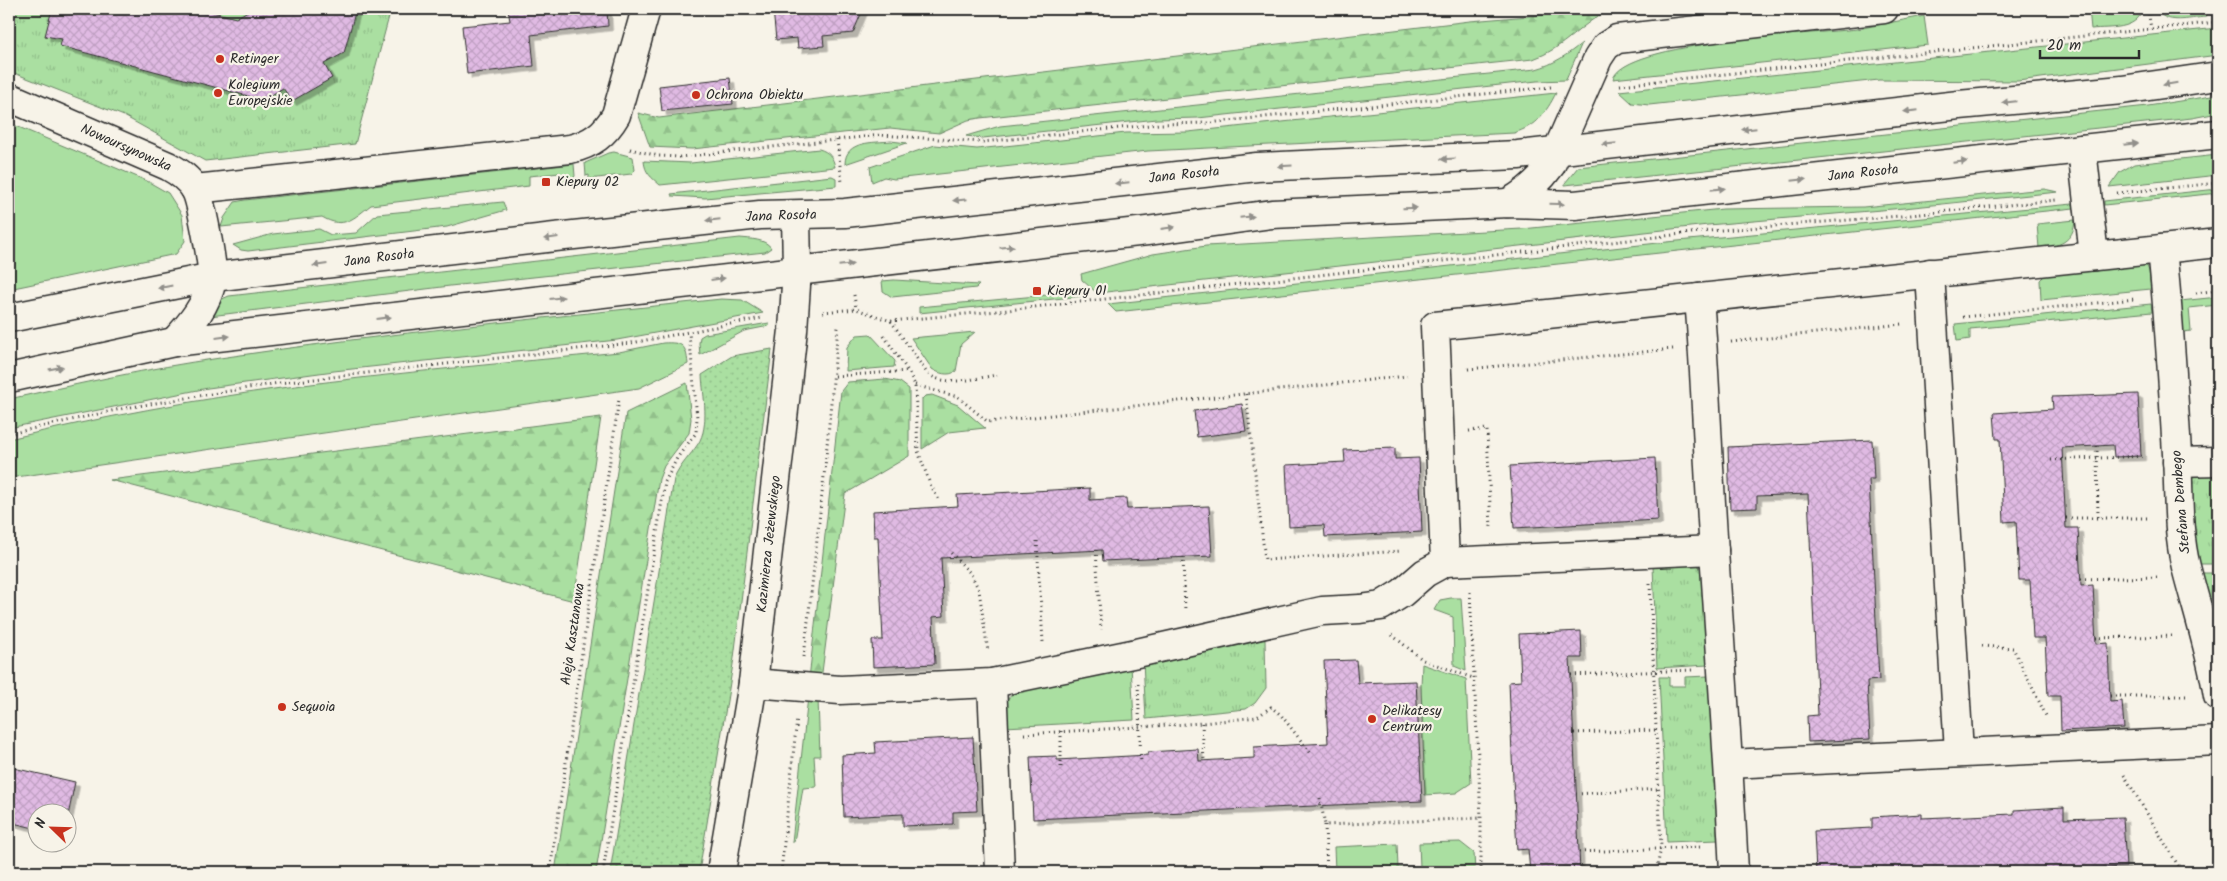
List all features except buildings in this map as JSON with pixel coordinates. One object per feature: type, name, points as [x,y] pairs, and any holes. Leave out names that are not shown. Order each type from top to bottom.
[{"type":"street","points":[[195,190],[570,149],[594,141],[607,130],[616,115],[646,9]]},
{"type":"street","name":"Jana Rosoła","points":[[1508,203],[1526,193],[1551,165],[1598,58],[1606,46],[1622,38],[1687,20],[1884,9]]},
{"type":"street","name":"Jana Rosoła","points":[[9,318],[212,278],[748,216],[845,213],[1257,167],[1499,156],[1959,105],[1997,104],[2122,90],[2218,76]]},
{"type":"street","name":"Nowoursynowska","points":[[9,97],[168,166],[183,175],[195,190],[201,207],[212,278],[202,306],[174,342]]},
{"type":"street","name":"Jana Rosoła","points":[[9,378],[174,342],[1147,231],[1248,216],[1508,203],[1575,205],[2218,134]]},
{"type":"street","points":[[2082,149],[2094,256]]},
{"type":"street","name":"Kazimierza Jeżewskiego","points":[[721,872],[753,683],[792,338],[797,270],[796,215]]},
{"type":"street","points":[[1469,561],[1435,326],[2218,243]]},
{"type":"street","name":"Stefana Dembego","points":[[2162,249],[2170,333],[2180,518],[2186,568],[2190,576],[2204,636],[2212,658],[2218,696]]},
{"type":"street","points":[[1930,273],[1959,752]]},
{"type":"street","points":[[1699,298],[1729,764],[1733,859]]},
{"type":"street","points":[[2177,459],[2218,461]]},
{"type":"street","points":[[753,683],[840,690],[992,683],[1322,611],[1382,606],[1402,593],[1425,573],[1469,561],[1714,550]]},
{"type":"street","points":[[992,683],[1000,872]]},
{"type":"street","points":[[1729,764],[2218,741]]},
{"type":"path","points":[[2148,9],[2151,29]]},
{"type":"path","points":[[1615,85],[2218,22]]},
{"type":"path","points":[[594,141],[653,155],[675,157],[892,135],[972,142],[1001,141],[1159,124],[1208,123],[1556,87]]},
{"type":"path","points":[[837,140],[842,188]]},
{"type":"path","points":[[816,313],[856,309],[891,321],[1008,310],[1699,232],[1901,216],[2218,183]]},
{"type":"path","points":[[1459,370],[1703,346],[2218,290]]},
{"type":"path","points":[[9,434],[125,408],[278,383],[631,343],[767,317]]},
{"type":"path","points":[[891,321],[933,378],[947,381],[997,376]]},
{"type":"path","points":[[781,872],[835,376],[838,327]]},
{"type":"path","points":[[603,872],[665,482],[677,458],[696,433],[697,418],[688,332]]},
{"type":"path","points":[[884,336],[908,371],[915,385],[918,451],[930,484],[940,502]]},
{"type":"path","points":[[835,376],[908,371]]},
{"type":"path","points":[[915,385],[958,397],[988,422],[1414,375]]},
{"type":"path","points":[[1246,394],[1265,560],[1404,551]]},
{"type":"path","name":"Aleja Kasztanowa","points":[[550,872],[620,399]]},
{"type":"path","points":[[1460,431],[1487,429],[1469,561],[1472,678],[1481,818],[1481,872]]},
{"type":"path","points":[[2097,446],[2098,518]]},
{"type":"path","points":[[2051,460],[2097,458],[2177,459]]},
{"type":"path","points":[[2066,518],[2180,518]]},
{"type":"path","points":[[1037,541],[1044,672]]},
{"type":"path","points":[[1096,550],[1103,660]]},
{"type":"path","points":[[952,553],[971,574],[979,590],[992,683]]},
{"type":"path","points":[[1649,553],[1661,848],[1656,872]]},
{"type":"path","points":[[1182,558],[1186,641]]},
{"type":"path","points":[[2081,579],[2190,576]]},
{"type":"path","points":[[1360,609],[1423,660],[1472,678]]},
{"type":"path","points":[[2096,638],[2204,636]]},
{"type":"path","points":[[1979,643],[1983,647],[2013,648],[2061,748]]},
{"type":"path","points":[[1136,653],[1141,726],[1141,764]]},
{"type":"path","points":[[1571,675],[1723,669]]},
{"type":"path","points":[[2110,696],[2189,696]]},
{"type":"path","points":[[994,736],[1202,723],[1257,717],[1271,707],[1280,715],[1312,755]]},
{"type":"path","points":[[1202,723],[1204,761]]},
{"type":"path","points":[[1574,733],[1655,730]]},
{"type":"path","points":[[1061,731],[1061,768]]},
{"type":"path","points":[[2108,746],[2137,799],[2182,872]]},
{"type":"path","points":[[1576,794],[1658,789]]},
{"type":"path","points":[[1320,798],[1325,825],[1327,872]]},
{"type":"path","points":[[1325,825],[1481,818]]},
{"type":"path","points":[[1579,852],[1661,848],[1733,859]]},
{"type":"green space","name":"Kolegium Europejskie","points":[[9,9],[391,9],[355,144],[205,161],[124,116],[9,71]]},
{"type":"green space","points":[[1611,9],[1591,21],[1554,49],[1533,59],[980,118],[968,120],[939,133],[890,128],[692,149],[650,147],[638,113],[659,118],[1470,21]]},
{"type":"green space","points":[[2089,9],[2143,9],[2135,21],[2122,27],[2091,29]]},
{"type":"green space","points":[[2156,9],[2205,9],[2206,17],[2178,20],[2166,18]]},
{"type":"green space","points":[[1924,16],[1928,45],[1613,79],[1625,66],[1650,56],[1684,48],[1765,37],[1857,29]]},
{"type":"green space","points":[[2218,28],[2218,55],[2018,81],[1879,80],[1649,105],[1632,103],[1619,91]]},
{"type":"green space","points":[[1582,43],[1566,80],[1537,81],[1198,118],[1157,119],[983,138],[966,136],[1000,126],[1536,69],[1560,59]]},
{"type":"green space","points":[[1556,93],[1540,118],[1528,127],[1514,133],[1148,151],[894,179],[884,177],[872,182],[870,167],[935,145],[977,149],[1126,133],[1188,132]]},
{"type":"green space","points":[[2218,95],[2218,113],[2192,118],[1565,185],[1578,167],[2148,106]]},
{"type":"green space","points":[[9,123],[147,181],[168,193],[182,215],[185,241],[176,254],[9,289]]},
{"type":"green space","points":[[891,141],[907,143],[845,164],[846,156],[855,147],[862,144]]},
{"type":"green space","points":[[819,149],[830,155],[835,167],[660,185],[647,172],[644,161],[691,163]]},
{"type":"green space","points":[[614,152],[633,157],[635,170],[631,174],[589,179],[589,175],[586,176],[585,163]]},
{"type":"green space","points":[[2218,155],[2218,175],[2109,187],[2120,172],[2134,164]]},
{"type":"green space","points":[[574,164],[575,176],[571,182],[561,183],[560,173],[529,176],[529,186],[371,205],[354,218],[343,222],[330,221],[322,217],[221,227],[224,218],[235,202],[245,200]]},
{"type":"green space","points":[[832,176],[836,178],[836,186],[705,198],[672,196],[671,194]]},
{"type":"green space","points":[[2044,189],[2058,192],[1708,225],[1097,293],[1082,280],[1081,274],[1153,254],[1206,246],[1522,229],[1723,209],[1863,207]]},
{"type":"green space","points":[[2218,189],[2218,193],[2104,205],[2104,201]]},
{"type":"green space","points":[[503,202],[506,210],[447,227],[248,251],[241,250],[233,245],[273,234],[319,229],[331,235],[356,233],[377,214]]},
{"type":"green space","points":[[2073,204],[2074,208],[1116,312],[1108,304],[1667,242]]},
{"type":"green space","points":[[2075,220],[2072,234],[2064,242],[2058,245],[2039,248],[2037,224]]},
{"type":"green space","points":[[740,238],[762,241],[771,248],[765,252],[450,286],[210,316],[222,299],[229,296]]},
{"type":"green space","points":[[2147,266],[2149,271],[2151,289],[2041,300],[2040,280],[2045,275]]},
{"type":"green space","points":[[882,281],[979,285],[976,288],[892,297],[883,291]]},
{"type":"green space","points":[[1079,292],[1083,296],[919,313],[919,307]]},
{"type":"green space","points":[[2218,297],[2218,305],[2189,308],[2191,331],[2183,332],[2180,301]]},
{"type":"green space","points":[[721,299],[742,300],[763,313],[617,340],[334,371],[208,388],[9,428],[9,399],[193,362],[407,333]]},
{"type":"green space","points":[[2151,304],[2152,312],[1970,329],[1970,339],[1957,341],[1955,324]]},
{"type":"green space","points":[[769,323],[769,326],[744,331],[700,355],[700,337],[705,334]]},
{"type":"green space","points":[[975,332],[961,344],[956,371],[950,374],[940,373],[932,369],[911,338]]},
{"type":"green space","points":[[870,334],[895,361],[894,367],[846,371],[847,347],[857,335]]},
{"type":"green space","points":[[663,343],[675,343],[682,346],[686,353],[688,364],[639,388],[9,478],[9,439],[78,423],[183,403],[288,387],[412,372],[619,352]]},
{"type":"green space","points":[[772,349],[734,658],[699,872],[610,872],[674,479],[698,444],[704,428],[705,410],[702,375],[732,356]]},
{"type":"green space","points":[[885,379],[900,382],[909,389],[909,456],[845,494],[821,680],[809,679],[841,391],[848,382]]},
{"type":"green space","points":[[687,383],[691,419],[689,433],[664,466],[659,479],[596,872],[555,872],[626,413]]},
{"type":"green space","points":[[932,395],[958,405],[985,428],[949,432],[922,449],[922,399],[925,396]]},
{"type":"green space","points":[[601,417],[574,601],[110,480]]},
{"type":"green space","points":[[2218,472],[2218,564],[2195,564],[2185,473]]},
{"type":"green space","points":[[1696,564],[1704,571],[1708,665],[1657,668],[1653,566]]},
{"type":"green space","points":[[2197,573],[2218,573],[2218,634]]},
{"type":"green space","points":[[1461,598],[1466,671],[1454,666],[1453,617],[1434,610],[1440,600]]},
{"type":"green space","points":[[1257,636],[1265,640],[1266,688],[1255,703],[1246,709],[1146,719],[1143,661]]},
{"type":"green space","points":[[1422,664],[1466,679],[1471,783],[1456,793],[1425,795],[1421,686]]},
{"type":"green space","points":[[1131,665],[1134,720],[1005,727],[1004,714],[1007,700],[1021,689]]},
{"type":"green space","points":[[1709,676],[1718,840],[1667,842],[1659,677],[1669,677],[1669,686],[1685,686],[1685,677]]},
{"type":"green space","points":[[808,697],[818,699],[820,756],[814,756],[816,787],[803,788],[794,842],[792,842]]},
{"type":"green space","points":[[1460,842],[1474,853],[1475,872],[1335,871],[1334,847],[1397,844],[1398,868],[1420,867],[1419,843]]},
{"type":"place","name":"Retinger","points":[[220,59]]},
{"type":"place","name":"Kolegium Europejskie","points":[[218,93]]},
{"type":"place","name":"Ochrona Obiektu","points":[[696,95]]},
{"type":"place","name":"Kiepury 02","points":[[546,182]]},
{"type":"place","name":"Kiepury 01","points":[[1037,291]]},
{"type":"place","name":"Sequoia","points":[[282,707]]},
{"type":"place","name":"Delikatesy Centrum","points":[[1372,719]]}]
